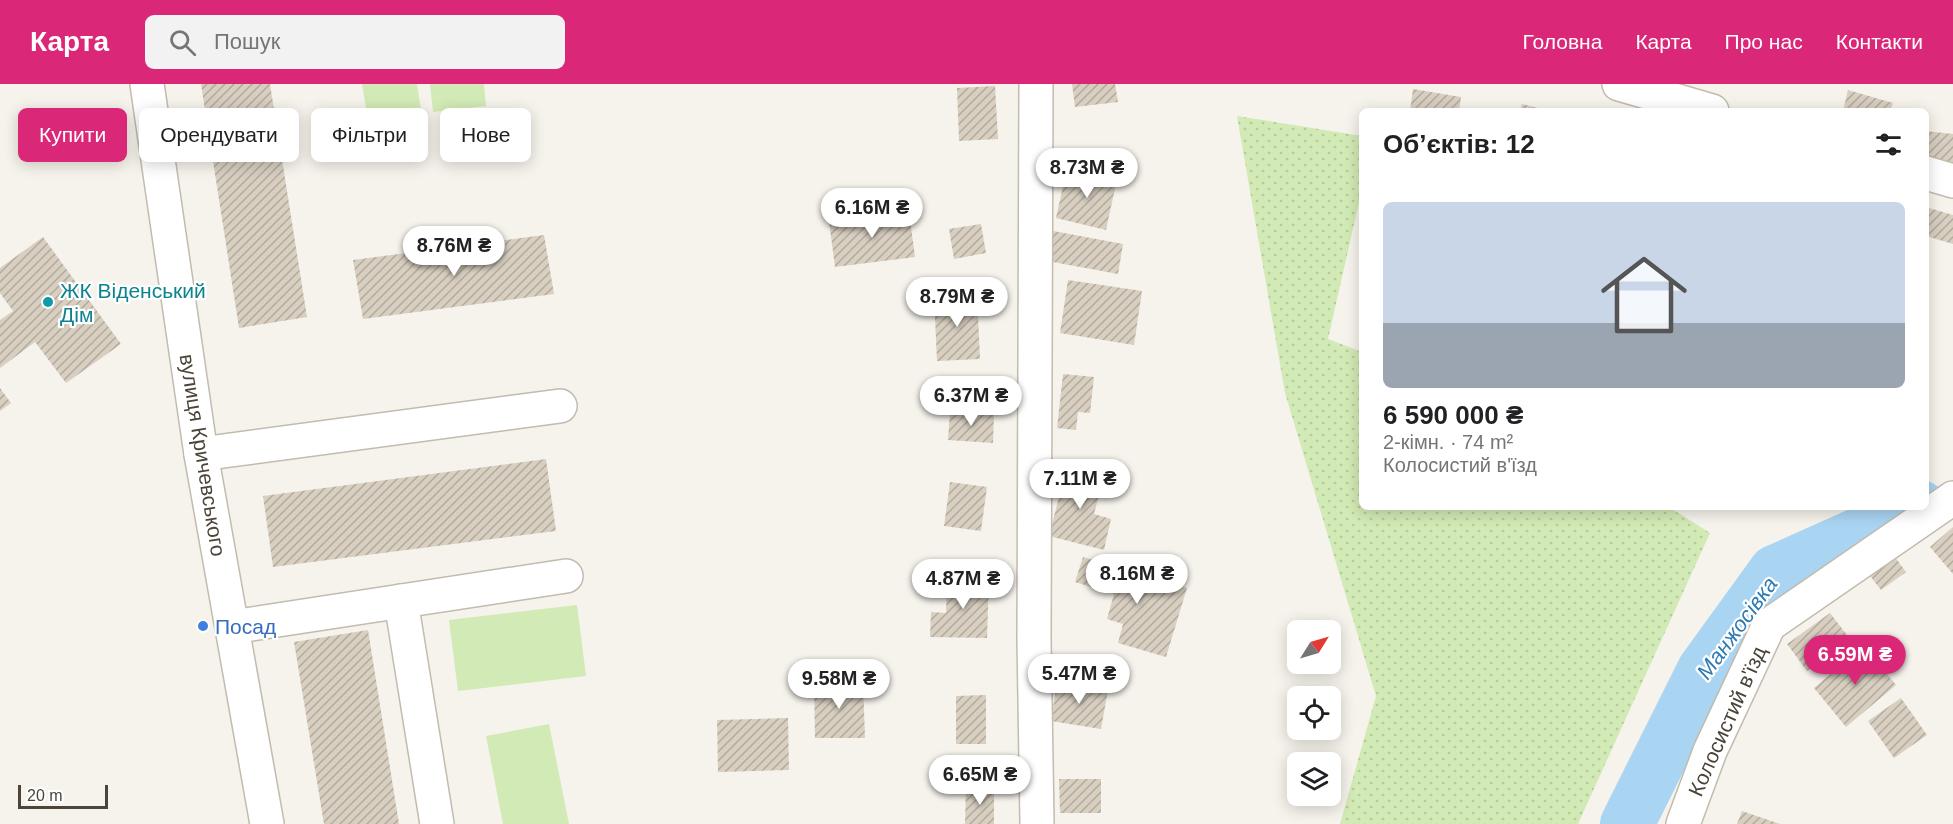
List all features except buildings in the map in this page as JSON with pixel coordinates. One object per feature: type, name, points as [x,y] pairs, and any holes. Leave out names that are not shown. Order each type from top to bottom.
[{"type":"street","name":"вулиця Кричевського","points":[[147,84],[201,454],[267,824]]},
{"type":"street","points":[[1036,84],[1034,639],[1037,824]]},
{"type":"street","points":[[1619,84],[1702,108]]},
{"type":"street","points":[[1929,174],[1953,181]]},
{"type":"street","points":[[201,454],[354,431],[560,406]]},
{"type":"street","name":"Колосистий в'їзд","points":[[1683,824],[1710,752],[1769,625],[1953,498]]},
{"type":"street","points":[[232,627],[566,576]]},
{"type":"street","points":[[401,601],[437,824]]},
{"type":"green space","points":[[362,84],[417,84],[421,108],[366,108]]},
{"type":"green space","points":[[430,84],[484,84],[486,106],[440,108],[440,111],[433,112]]},
{"type":"green space","points":[[1237,116],[1359,136],[1359,202],[1328,339],[1359,351],[1359,510],[1674,510],[1710,533],[1578,824],[1340,824],[1376,696],[1285,393]]},
{"type":"green space","points":[[577,605],[586,676],[458,691],[449,620]]},
{"type":"green space","points":[[549,724],[569,824],[503,824],[486,736]]},
{"type":"waterway","name":"Манжосівка","points":[[1627,824],[1704,670],[1775,572],[1913,510]]},
{"type":"place","name":"ЖК Віденський Дім","points":[[48,302]]},
{"type":"place","name":"Посад","points":[[203,626]]}]
